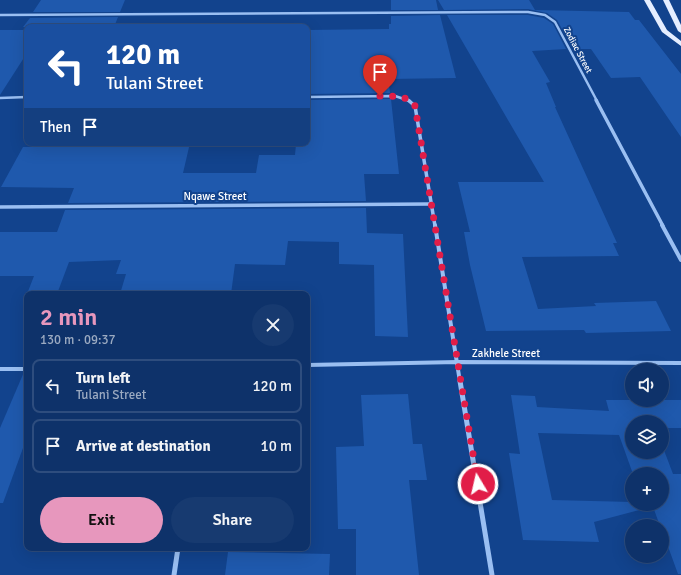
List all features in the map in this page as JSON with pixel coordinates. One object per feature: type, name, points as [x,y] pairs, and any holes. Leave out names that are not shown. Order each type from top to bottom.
[{"type":"main road","points":[[647,0],[664,32],[681,44]]},
{"type":"main road","points":[[666,0],[681,31]]},
{"type":"street","name":"Zodiac Street","points":[[0,15],[520,12],[545,15],[555,22],[681,260]]},
{"type":"street","points":[[310,97],[395,96],[406,99],[415,106],[492,575]]},
{"type":"street","points":[[0,98],[24,98]]},
{"type":"street","name":"Nqawe Street","points":[[0,207],[430,204]]},
{"type":"street","name":"Zakhele Street","points":[[310,365],[458,362],[681,363]]},
{"type":"street","points":[[0,369],[24,369]]},
{"type":"street","points":[[174,575],[178,551]]},
{"type":"building","points":[[41,0],[125,0],[120,12],[33,12]]},
{"type":"building","points":[[391,0],[436,0],[438,10],[391,10]]},
{"type":"building","points":[[438,0],[529,0],[535,10],[629,12],[635,20],[639,20],[681,74],[681,137],[640,77],[611,78],[591,49],[573,49],[557,20],[547,13],[528,9],[444,10]]},
{"type":"building","points":[[440,15],[456,78],[388,79],[390,93],[310,94],[310,30],[389,29],[389,24],[391,24],[391,16]]},
{"type":"building","points":[[447,15],[528,15],[544,18],[553,24],[566,49],[532,51],[550,82],[546,83],[555,107],[617,243],[613,243],[619,256],[522,257],[538,309],[596,306],[594,303],[656,301],[671,331],[586,333],[584,330],[486,331],[470,265],[464,232],[470,232],[458,182],[544,182]]},
{"type":"building","points":[[118,17],[115,24],[25,24],[30,18]]},
{"type":"building","points":[[0,30],[24,30],[24,58],[0,95]]},
{"type":"building","points":[[391,99],[399,174],[364,174],[366,201],[68,203],[74,188],[1,187],[23,147],[189,146],[183,173],[256,173],[259,155],[295,155],[296,146],[310,146],[310,100]]},
{"type":"building","points":[[366,208],[367,233],[403,234],[408,337],[375,336],[374,265],[339,264],[339,242],[288,241],[285,265],[235,264],[231,291],[121,291],[126,274],[116,274],[121,260],[69,262],[58,291],[28,291],[34,276],[0,276],[0,232],[57,232],[65,210]]},
{"type":"building","points":[[24,372],[24,445],[3,503],[0,503],[0,428]]},
{"type":"building","points":[[408,394],[413,444],[422,444],[427,480],[409,480],[419,575],[356,575],[356,529],[338,529],[336,447],[364,446],[361,395]]},
{"type":"building","points":[[511,395],[535,396],[537,407],[609,411],[606,400],[625,400],[625,407],[669,407],[669,400],[681,400],[681,428],[669,428],[669,415],[625,415],[625,452],[619,435],[538,433],[552,500],[625,502],[625,511],[635,511],[594,522],[599,542],[523,540],[509,453],[520,454]]},
{"type":"building","points":[[628,459],[667,459],[673,474],[681,474],[681,574],[678,574],[669,549],[669,519],[657,519],[655,511],[669,511],[669,467],[630,467]]},
{"type":"building","points":[[228,552],[330,554],[329,575],[225,575]]},
{"type":"route","points":[[380,96],[401,97],[413,103],[415,106],[430,204],[478,484]]}]
